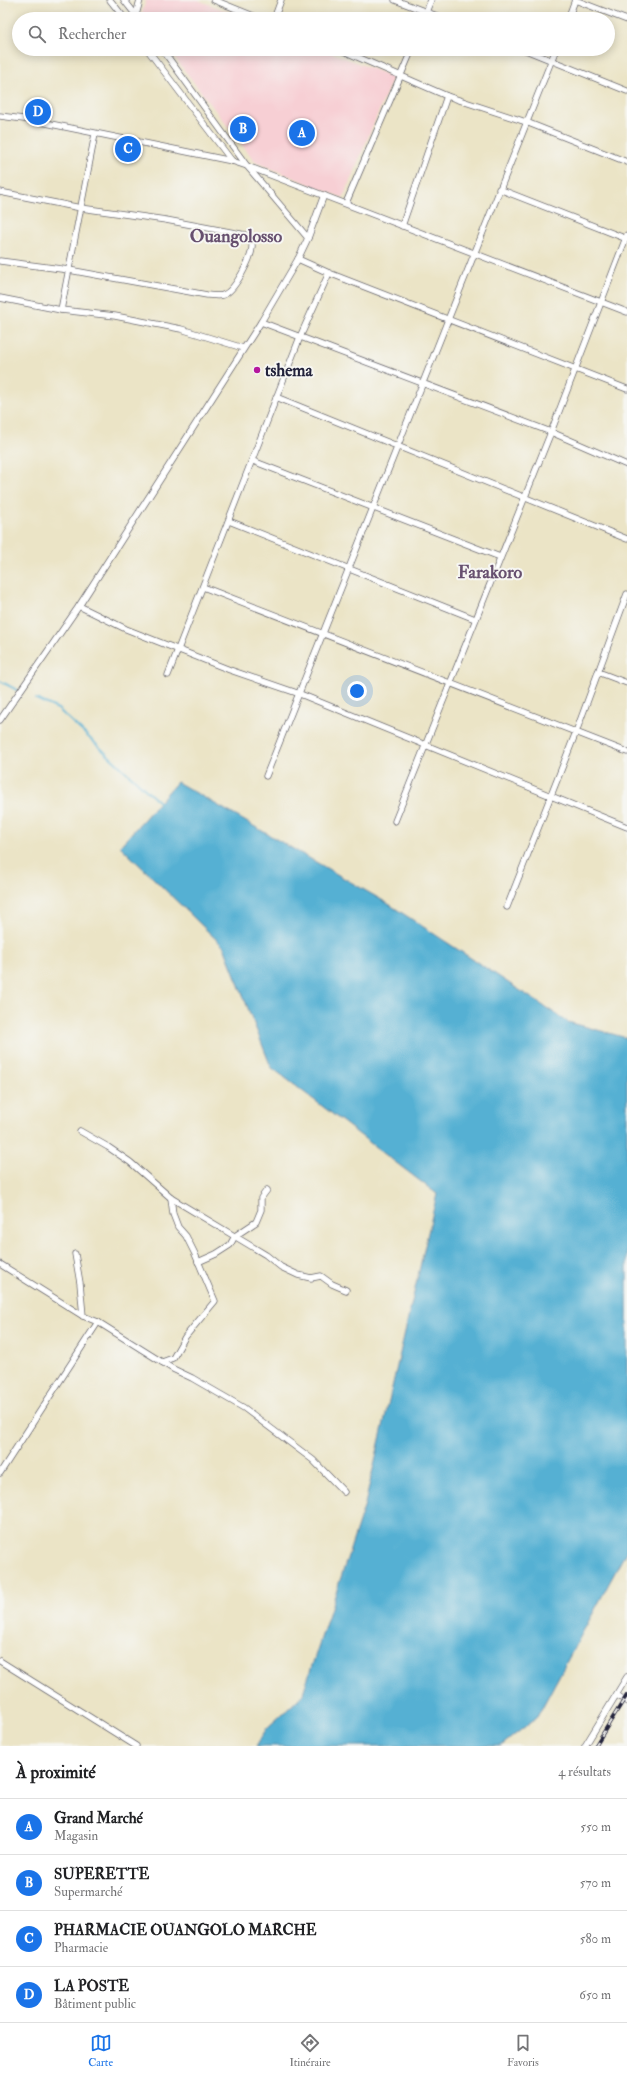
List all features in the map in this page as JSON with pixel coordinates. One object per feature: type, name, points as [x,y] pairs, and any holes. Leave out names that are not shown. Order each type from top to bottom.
[{"type":"street","points":[[110,0],[119,12]]},
{"type":"street","points":[[124,0],[133,12]]},
{"type":"street","points":[[138,12],[140,0]]},
{"type":"street","points":[[214,0],[243,12]]},
{"type":"street","points":[[277,12],[281,0]]},
{"type":"street","points":[[395,0],[424,12]]},
{"type":"street","points":[[426,12],[431,0]]},
{"type":"street","points":[[571,12],[575,0],[606,12]]},
{"type":"street","points":[[615,15],[627,20]]},
{"type":"street","points":[[152,56],[232,161]]},
{"type":"street","points":[[167,56],[248,166],[308,238]]},
{"type":"street","points":[[355,56],[447,96],[526,122],[627,162]]},
{"type":"street","points":[[346,203],[409,56]]},
{"type":"street","points":[[540,56],[627,91]]},
{"type":"street","points":[[266,776],[350,569],[499,189],[554,56]]},
{"type":"street","points":[[402,226],[447,96]]},
{"type":"street","points":[[0,116],[31,120],[232,161],[248,166],[602,301],[627,312]]},
{"type":"street","points":[[61,310],[95,134]]},
{"type":"street","points":[[395,821],[523,498],[551,432],[626,238],[499,189]]},
{"type":"street","points":[[0,192],[81,208],[166,220],[246,235],[252,241],[253,248],[243,271],[232,288],[223,295],[207,296],[69,270],[0,261]]},
{"type":"street","points":[[0,720],[79,606],[261,322],[298,259],[308,238],[324,195]]},
{"type":"street","points":[[298,259],[329,273],[627,390]]},
{"type":"street","points":[[168,674],[253,461],[300,337],[329,273]]},
{"type":"street","points":[[0,298],[61,310],[115,316],[181,329],[243,348]]},
{"type":"street","points":[[261,322],[423,382],[551,432],[627,465]]},
{"type":"street","points":[[276,397],[627,539]]},
{"type":"street","points":[[253,461],[500,557]]},
{"type":"street","points":[[229,522],[475,619]]},
{"type":"street","points":[[203,587],[323,635],[627,752]]},
{"type":"street","points":[[507,907],[598,672],[624,610],[627,594]]},
{"type":"street","points":[[79,606],[126,629],[300,694],[550,794],[627,827]]},
{"type":"street","points":[[598,672],[627,683]]},
{"type":"street","points":[[80,1131],[130,1162],[171,1198],[266,1255],[281,1267],[298,1276],[311,1278],[322,1276],[332,1284],[346,1290]]},
{"type":"street","points":[[198,1262],[226,1248],[235,1236],[256,1222],[261,1210],[261,1198],[267,1190]]},
{"type":"street","points":[[162,1362],[173,1358],[185,1337],[215,1301],[198,1262],[173,1214],[171,1198]]},
{"type":"street","points":[[75,1254],[80,1283],[83,1316]]},
{"type":"street","points":[[0,1264],[83,1316],[98,1322],[162,1362],[244,1408],[314,1460],[344,1492]]},
{"type":"street","points":[[0,1473],[98,1322]]},
{"type":"street","points":[[0,1660],[136,1746]]},
{"type":"street","points":[[585,1746],[627,1677]]},
{"type":"street","points":[[617,1695],[627,1702]]},
{"type":"shaded area","points":[[146,0],[198,0],[228,12],[142,12]]},
{"type":"shaded area","points":[[173,56],[340,56],[393,77],[343,198],[255,162]]},
{"type":"water","points":[[177,782],[387,903],[568,1022],[627,1038],[627,1550],[537,1717],[501,1746],[256,1746],[267,1728],[302,1696],[365,1504],[437,1194],[271,1067],[224,947],[120,846]]},
{"type":"waterway","points":[[0,681],[17,690]]},
{"type":"waterway","points":[[36,699],[58,709],[160,803]]},
{"type":"railway","points":[[595,1746],[627,1695]]},
{"type":"place","name":"LA POSTE","points":[[38,112]]},
{"type":"place","name":"SUPERETTE","points":[[243,129]]},
{"type":"place","name":"Grand Marché","points":[[302,133]]},
{"type":"place","name":"PHARMACIE OUANGOLO MARCHE","points":[[128,149]]},
{"type":"place","name":"tshema","points":[[257,370]]},
{"type":"district","name":"Ouangolosso","points":[[236,236]]},
{"type":"district","name":"Farakoro","points":[[490,572]]}]
